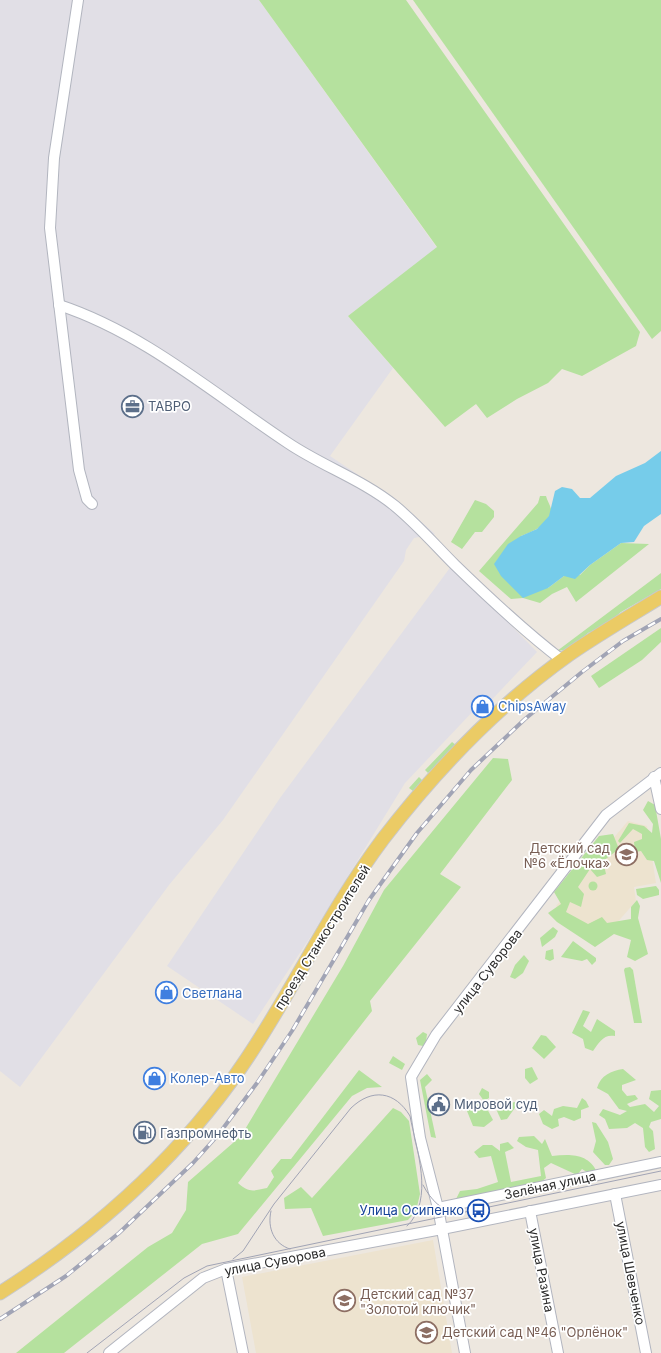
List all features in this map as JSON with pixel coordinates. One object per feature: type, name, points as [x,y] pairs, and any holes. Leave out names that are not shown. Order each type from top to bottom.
[{"type":"main road","name":"проезд Станкостроителей","points":[[0,1293],[39,1268],[110,1213],[140,1186],[181,1143],[212,1106],[258,1042],[353,884],[387,834],[461,747],[520,693],[562,660],[599,635],[661,597]]},
{"type":"street","points":[[78,0],[54,158],[50,228],[79,470],[87,499],[92,504]]},
{"type":"street","points":[[59,306],[85,314],[119,330],[190,375],[289,444],[359,482],[394,505],[523,628],[562,660]]},
{"type":"street","points":[[658,775],[661,809]]},
{"type":"street","name":"улица Суворова","points":[[109,1353],[204,1278],[226,1269],[442,1229],[420,1138],[411,1077],[436,1035],[606,816],[658,775]]},
{"type":"street","name":"Зелёная улица","points":[[438,1208],[661,1162]]},
{"type":"street","name":"Зелёная улица","points":[[442,1229],[661,1185]]},
{"type":"street","name":"улица Шевченко","points":[[615,1194],[646,1353]]},
{"type":"street","name":"улица Разина","points":[[530,1211],[558,1353]]},
{"type":"street","points":[[442,1229],[465,1353]]},
{"type":"street","points":[[226,1269],[243,1353]]},
{"type":"shaded area","points":[[0,0],[259,0],[437,248],[348,316],[393,368],[330,456],[400,503],[435,534],[414,538],[406,550],[404,561],[223,820],[169,885],[20,1087],[0,1071]]},
{"type":"shaded area","points":[[452,565],[537,652],[482,710],[478,706],[405,783],[313,933],[253,1024],[167,966],[280,798]]},
{"type":"shaded area","name":"Детский сад №6 «Ёлочка»","points":[[628,821],[647,826],[656,883],[634,887],[636,901],[601,941],[556,906]]},
{"type":"shaded area","name":"Детский сад №37 \"Золотой ключик\"","points":[[433,1240],[452,1353],[256,1353],[242,1277]]},
{"type":"green space","points":[[259,0],[406,0],[640,332],[636,346],[582,376],[562,369],[548,383],[517,399],[487,418],[476,404],[445,427],[348,316],[437,247]]},
{"type":"green space","points":[[413,0],[661,0],[661,331],[652,339]]},
{"type":"green space","points":[[540,496],[546,496],[551,507],[548,519],[540,527],[521,536],[548,588],[564,576],[580,575],[590,565],[621,543],[649,544],[576,602],[567,587],[552,594],[540,603],[523,598],[511,599],[479,571],[538,503]]},
{"type":"green space","points":[[475,500],[486,504],[494,511],[494,517],[482,532],[475,532],[462,549],[451,542]]},
{"type":"green space","points":[[661,573],[661,589],[621,612],[607,624],[588,633],[564,650],[557,651]]},
{"type":"green space","points":[[661,628],[661,642],[642,660],[599,688],[591,676]]},
{"type":"green space","points":[[452,742],[456,745],[428,773],[425,770]]},
{"type":"green space","points":[[493,758],[508,759],[512,780],[440,874],[461,887],[370,1001],[372,1011],[238,1183],[248,1190],[267,1188],[274,1177],[271,1171],[281,1159],[291,1159],[359,1070],[382,1087],[367,1088],[352,1096],[238,1234],[202,1244],[64,1353],[16,1353],[148,1247],[172,1233],[186,1210],[188,1182],[241,1136],[343,966],[384,890]]},
{"type":"green space","points":[[419,777],[423,781],[413,791],[409,788]]},
{"type":"green space","points":[[648,801],[655,805],[661,839],[661,883],[654,861],[647,860],[641,851],[635,852],[634,842],[642,839],[642,834],[633,829],[620,843],[618,841],[629,823],[644,826],[652,833],[653,824],[643,810]]},
{"type":"green space","points":[[613,834],[619,849],[603,861],[606,874],[597,877],[590,869],[578,887],[584,894],[581,907],[570,902],[566,912],[588,924],[602,917],[607,923],[631,919],[631,907],[637,900],[640,906],[638,918],[648,954],[635,961],[627,957],[631,940],[614,934],[595,947],[557,922],[548,913],[561,904],[554,892],[599,836]]},
{"type":"green space","points":[[593,881],[598,886],[593,891],[588,886]]},
{"type":"green space","points":[[656,886],[659,890],[659,895],[643,899],[637,895],[636,889]]},
{"type":"green space","points":[[553,927],[558,931],[555,937],[542,947],[540,938]]},
{"type":"green space","points":[[573,941],[596,958],[596,961],[592,965],[587,959],[582,961],[561,957]]},
{"type":"green space","points":[[553,949],[554,959],[550,961],[545,959],[546,951]]},
{"type":"green space","points":[[524,955],[529,961],[523,973],[515,979],[510,977],[515,965]]},
{"type":"green space","points":[[630,967],[633,970],[642,1023],[634,1023],[624,970],[625,968]]},
{"type":"green space","points":[[583,1010],[590,1012],[583,1026],[591,1032],[597,1019],[615,1031],[615,1036],[607,1036],[604,1038],[599,1042],[593,1051],[585,1048],[583,1039],[572,1033]]},
{"type":"green space","points":[[423,1032],[427,1034],[426,1042],[423,1046],[418,1045],[416,1038]]},
{"type":"green space","points":[[541,1035],[546,1036],[556,1047],[544,1059],[532,1048]]},
{"type":"green space","points":[[393,1056],[405,1064],[402,1070],[389,1063]]},
{"type":"green space","points":[[532,1067],[538,1079],[530,1084],[525,1078],[525,1069]]},
{"type":"green space","points":[[623,1069],[636,1080],[622,1085],[622,1090],[627,1096],[635,1095],[638,1099],[627,1104],[630,1107],[645,1104],[654,1112],[659,1106],[649,1099],[651,1091],[661,1090],[661,1119],[651,1122],[649,1127],[653,1131],[655,1149],[649,1152],[645,1147],[643,1128],[635,1123],[627,1128],[609,1129],[605,1119],[599,1115],[603,1109],[620,1115],[627,1111],[619,1109],[608,1094],[597,1088],[601,1080],[607,1074]]},
{"type":"green space","points":[[427,1074],[432,1080],[425,1087],[436,1138],[431,1137],[420,1080]]},
{"type":"green space","points":[[482,1088],[489,1092],[489,1098],[484,1101],[479,1094]]},
{"type":"green space","points":[[582,1098],[586,1101],[589,1107],[581,1110],[581,1118],[574,1121],[564,1117],[558,1119],[559,1126],[552,1129],[543,1124],[539,1114],[544,1110],[552,1116],[554,1109],[563,1106],[577,1108]]},
{"type":"green space","points":[[515,1102],[517,1105],[507,1119],[501,1120],[497,1111],[506,1104]]},
{"type":"green space","points":[[473,1103],[484,1103],[493,1120],[484,1127],[473,1126],[467,1111]]},
{"type":"green space","points":[[393,1108],[401,1112],[409,1121],[420,1194],[416,1211],[408,1220],[323,1236],[311,1208],[285,1209],[284,1198],[301,1187],[312,1198]]},
{"type":"green space","points":[[592,1122],[596,1123],[608,1142],[613,1159],[609,1165],[605,1165],[593,1152],[596,1141]]},
{"type":"green space","points":[[534,1136],[542,1144],[545,1139],[552,1156],[572,1155],[584,1158],[589,1161],[597,1172],[593,1176],[582,1169],[577,1175],[551,1163],[544,1168],[546,1178],[538,1185],[454,1203],[460,1191],[477,1189],[498,1182],[491,1156],[479,1158],[474,1152],[483,1145],[492,1145],[500,1151],[500,1144],[508,1142],[514,1148],[505,1152],[511,1182],[541,1176],[538,1150],[526,1147],[517,1141],[519,1137]]},
{"type":"water","points":[[661,451],[661,514],[644,526],[634,542],[621,543],[590,565],[575,579],[564,576],[548,588],[523,598],[501,576],[494,564],[508,544],[537,529],[549,516],[555,491],[562,487],[572,489],[580,498],[590,498],[616,476],[645,463]]},
{"type":"tram line","points":[[233,1259],[243,1251],[274,1204],[351,1108],[367,1097],[375,1095],[383,1095],[397,1101],[410,1116],[419,1158],[422,1188],[420,1202],[415,1215],[407,1226]]},
{"type":"tram line","points":[[87,1353],[184,1278],[207,1266],[661,1171]]},
{"type":"tram line","points":[[423,1185],[437,1204],[446,1210],[458,1213]]},
{"type":"tram line","points":[[271,1211],[270,1223],[273,1234],[284,1247],[290,1249]]},
{"type":"railway","points":[[0,1319],[66,1276],[119,1233],[193,1163],[218,1135],[257,1083],[292,1031],[369,900],[417,833],[471,770],[525,719],[582,672],[623,641],[661,619]]},
{"type":"place","name":"ТАВРО","points":[[133,406]]},
{"type":"place","name":"ChipsAway","points":[[482,706]]},
{"type":"place","name":"Детский сад №6 «Ёлочка»","points":[[626,855]]},
{"type":"place","name":"Светлана","points":[[167,993]]},
{"type":"place","name":"Колер-Авто","points":[[155,1078]]},
{"type":"place","name":"Мировой суд","points":[[439,1104]]},
{"type":"place","name":"Газпромнефть","points":[[145,1133]]},
{"type":"place","name":"Улица Осипенко","points":[[479,1210]]},
{"type":"place","name":"Детский сад №37 \"Золотой ключик\"","points":[[345,1301]]},
{"type":"place","name":"Детский сад №46 \"Орлёнок\"","points":[[427,1332]]}]
